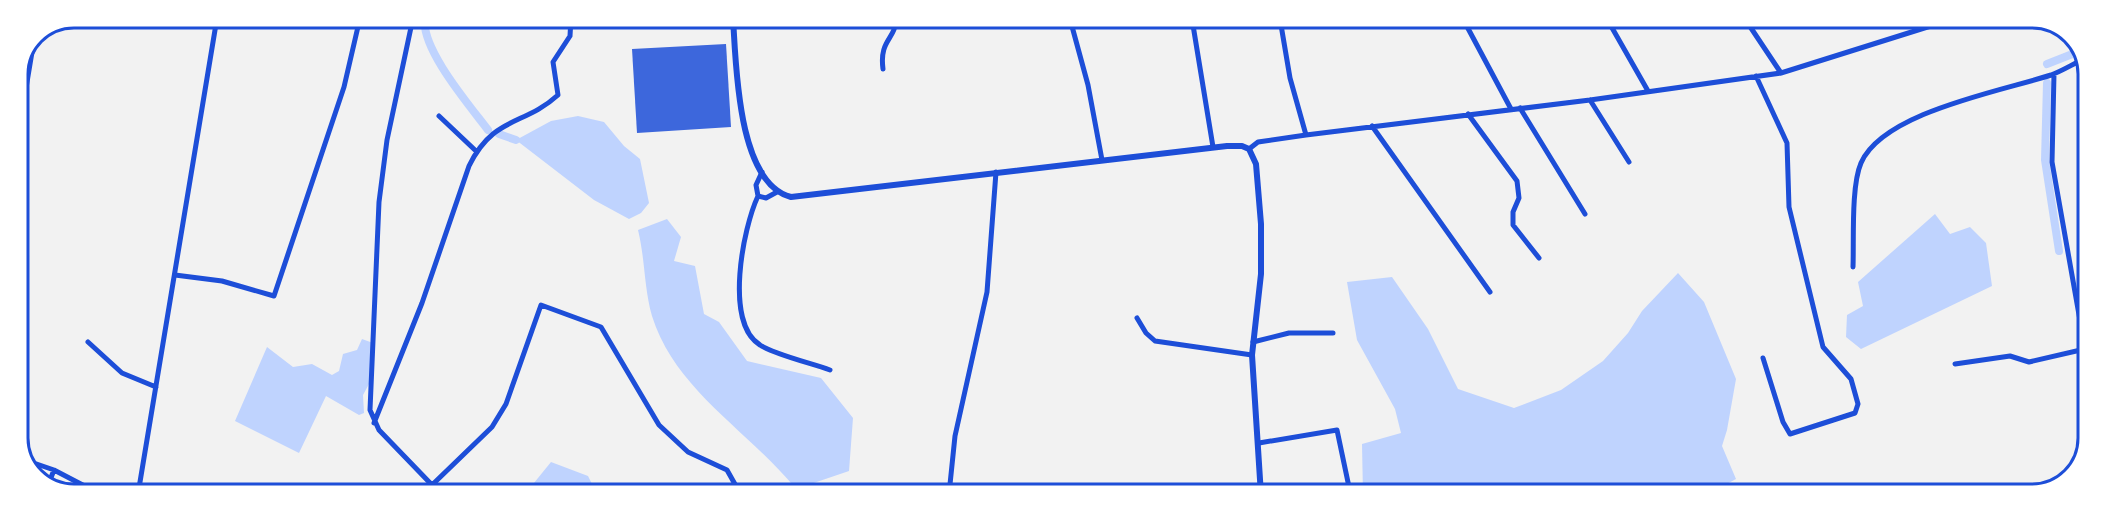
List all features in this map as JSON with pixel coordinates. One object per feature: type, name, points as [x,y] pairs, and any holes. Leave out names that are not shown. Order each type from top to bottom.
[{"type":"street","points":[[140,484],[215,29]]},
{"type":"street","points":[[175,275],[222,281],[274,296],[344,87],[357,29]]},
{"type":"street","points":[[411,29],[387,140],[379,202],[370,410],[374,423],[431,484]]},
{"type":"street","points":[[374,423],[422,303],[476,150],[493,132],[558,95],[554,62],[570,36],[570,29]]},
{"type":"street","points":[[734,29],[744,130],[762,172],[777,192],[790,197],[1213,147],[1236,145],[1249,149],[1256,164],[1261,224],[1261,274],[1252,355],[1261,484]]},
{"type":"street","points":[[883,69],[883,46],[894,29]]},
{"type":"street","points":[[1073,29],[1088,85],[1102,160]]},
{"type":"street","points":[[1194,29],[1213,147]]},
{"type":"street","points":[[1282,29],[1290,78],[1306,135]]},
{"type":"street","points":[[1468,29],[1511,109]]},
{"type":"street","points":[[1613,29],[1648,91]]},
{"type":"street","points":[[1752,29],[1781,73]]},
{"type":"street","points":[[1249,149],[1258,142],[1306,135],[1590,100],[1781,73],[1916,29]]},
{"type":"street","points":[[1853,267],[1858,174],[1868,152],[1879,140],[1954,102],[2054,74],[2076,63]]},
{"type":"street","points":[[2054,74],[2052,162],[2078,307]]},
{"type":"street","points":[[1756,76],[1787,143],[1789,207],[1823,346],[1851,379],[1858,404],[1855,414],[1791,434],[1783,422],[1763,358]]},
{"type":"street","points":[[1590,100],[1629,162]]},
{"type":"street","points":[[1520,108],[1585,214]]},
{"type":"street","points":[[1468,114],[1517,181],[1519,198],[1514,212],[1513,225],[1539,258]]},
{"type":"street","points":[[439,116],[476,150]]},
{"type":"street","points":[[1372,126],[1490,292]]},
{"type":"street","points":[[762,172],[756,184],[758,196],[752,208],[741,272],[740,310],[746,332],[760,345],[830,370]]},
{"type":"street","points":[[950,484],[955,436],[987,292],[996,172]]},
{"type":"street","points":[[758,196],[766,198],[777,192]]},
{"type":"street","points":[[433,484],[492,427],[506,404],[539,307],[543,305],[601,327],[659,425],[688,452],[727,470],[735,484]]},
{"type":"street","points":[[1137,318],[1146,333],[1155,341],[1252,355]]},
{"type":"street","points":[[1253,342],[1289,333],[1333,333]]},
{"type":"street","points":[[88,342],[122,373],[156,387]]},
{"type":"street","points":[[1955,364],[2010,356],[2029,362],[2078,351]]},
{"type":"street","points":[[1259,443],[1337,430],[1348,484]]},
{"type":"street","points":[[36,464],[81,484]]},
{"type":"street","points":[[51,478],[54,470]]},
{"type":"water","points":[[578,116],[604,122],[624,146],[640,159],[649,203],[641,213],[629,219],[594,200],[516,140],[551,121]]},
{"type":"water","points":[[1935,214],[1950,234],[1970,227],[1986,243],[1992,286],[1861,349],[1846,337],[1847,315],[1863,306],[1858,282]]},
{"type":"water","points":[[667,219],[681,237],[674,261],[695,266],[704,314],[719,322],[747,361],[821,378],[853,418],[849,471],[811,484],[791,484],[695,388],[677,366],[652,316],[638,230]]},
{"type":"water","points":[[1678,273],[1704,302],[1736,379],[1722,446],[1736,479],[1727,484],[1363,484],[1362,444],[1401,433],[1395,409],[1357,340],[1347,282],[1392,277],[1428,329],[1458,389],[1514,408],[1561,390],[1603,361],[1628,333],[1642,311]]},
{"type":"water","points":[[362,339],[373,343],[369,384],[363,395],[364,413],[359,415],[326,396],[299,453],[235,421],[267,347],[293,367],[312,364],[332,375],[339,371],[343,354],[357,350]]},
{"type":"water","points":[[551,462],[588,476],[592,484],[533,484]]},
{"type":"building","points":[[726,44],[731,127],[637,133],[632,49]]},
{"type":"waterway","points":[[426,29],[430,45],[438,60],[488,130]]},
{"type":"waterway","points":[[2047,64],[2072,54]]},
{"type":"waterway","points":[[2047,83],[2045,160],[2059,251]]},
{"type":"waterway","points":[[499,134],[516,140]]}]
